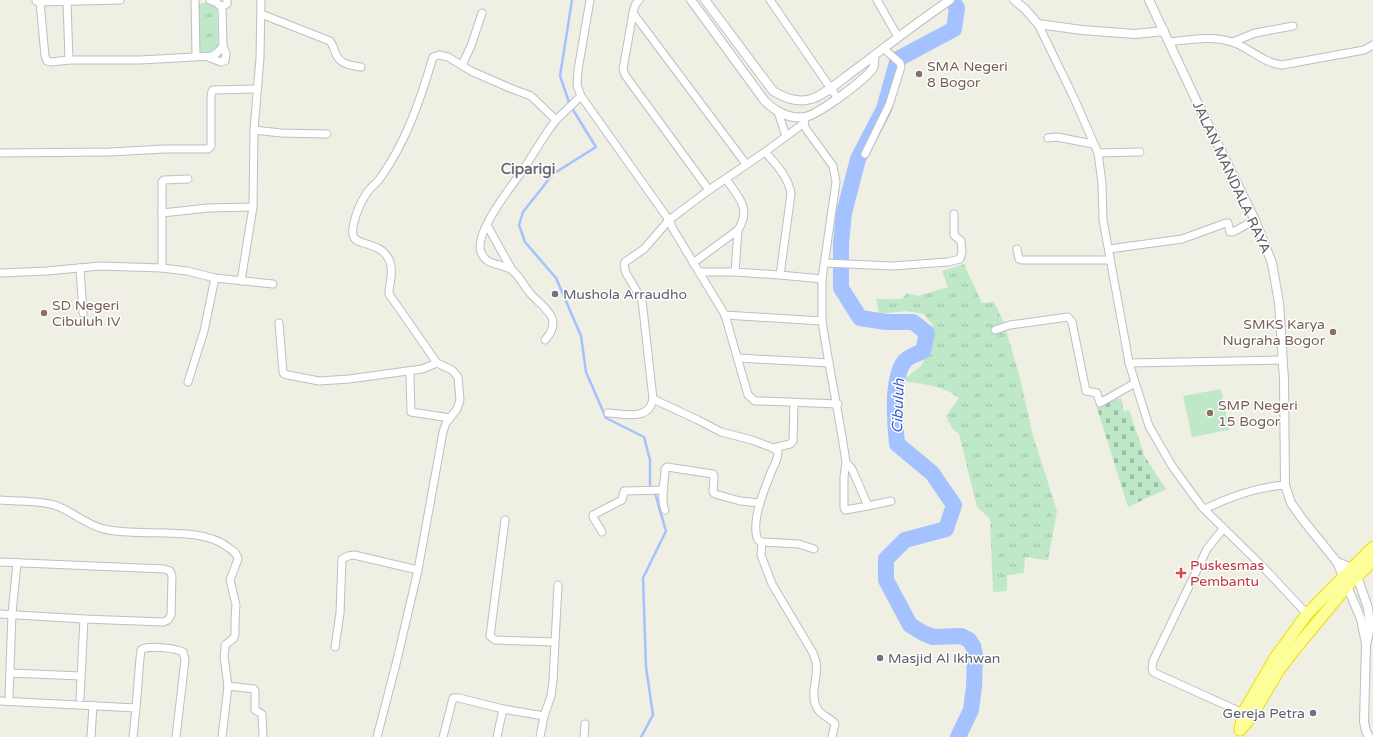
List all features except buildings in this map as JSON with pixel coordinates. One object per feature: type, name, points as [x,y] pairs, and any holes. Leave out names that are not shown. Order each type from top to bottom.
[{"type":"highway","points":[[1239,734],[1243,713],[1275,658],[1307,614],[1355,572],[1373,547]]},
{"type":"highway","points":[[1355,572],[1373,561]]},
{"type":"highway","points":[[1239,734],[1279,670],[1346,581]]},
{"type":"street","points":[[120,0],[67,2],[38,1],[46,58],[49,62],[69,60],[140,60],[196,56],[207,57],[220,62],[225,61],[226,54],[223,46],[221,6]]},
{"type":"street","points":[[195,0],[196,56]]},
{"type":"street","points":[[210,0],[221,6],[227,4],[227,0]]},
{"type":"street","points":[[241,281],[253,207],[254,130],[262,0]]},
{"type":"street","points":[[590,0],[578,70],[577,85],[581,96],[669,220],[725,315],[748,395],[752,399],[759,401],[838,404]]},
{"type":"street","points":[[639,0],[632,13],[623,69],[709,190]]},
{"type":"street","points":[[692,0],[771,108],[778,112],[805,120]]},
{"type":"street","points":[[705,0],[773,91],[784,97],[802,101],[812,99],[831,88],[950,0]]},
{"type":"street","points":[[770,0],[838,99]]},
{"type":"street","points":[[876,0],[898,37]]},
{"type":"street","points":[[1014,0],[1025,9],[1038,24],[1074,98],[1098,153],[1102,183],[1103,220],[1129,363],[1149,426],[1160,448],[1202,507],[1307,614]]},
{"type":"street","name":"JALAN MANDALA RAYA","points":[[1149,0],[1255,220],[1272,263],[1279,303],[1284,380],[1285,485],[1292,503],[1303,520],[1336,562],[1346,581],[1361,619],[1367,642]]},
{"type":"street","points":[[67,2],[69,60]]},
{"type":"street","points":[[462,65],[471,46],[482,13]]},
{"type":"street","points":[[632,13],[746,164]]},
{"type":"street","points":[[261,14],[330,41],[340,61],[361,67]]},
{"type":"street","points":[[1038,24],[1082,30],[1135,34],[1164,31]]},
{"type":"street","points":[[1233,42],[1255,33],[1293,26]]},
{"type":"street","points":[[1168,42],[1215,38],[1233,42],[1273,64],[1282,65],[1358,52],[1373,45]]},
{"type":"street","points":[[207,57],[215,55],[223,46]]},
{"type":"street","points":[[865,154],[889,105],[901,67],[900,63],[884,48]]},
{"type":"street","points":[[377,737],[418,570],[444,426],[457,409],[460,400],[458,377],[452,370],[437,363],[389,294],[392,272],[390,261],[386,252],[379,247],[357,241],[353,235],[355,219],[360,203],[391,163],[407,130],[424,87],[433,57],[439,55],[448,57],[471,71],[531,96],[556,120]]},
{"type":"street","points":[[608,413],[644,413],[648,410],[653,399],[642,300],[626,273],[624,266],[625,262],[644,249],[669,220],[709,190],[765,152],[805,120],[838,99],[874,67],[874,56]]},
{"type":"street","points":[[0,153],[110,152],[164,148],[208,149],[211,146],[212,91],[257,89]]},
{"type":"street","points":[[512,270],[493,264],[484,259],[480,250],[481,236],[495,209],[556,120],[581,96]]},
{"type":"street","points":[[778,112],[786,136]]},
{"type":"street","points":[[805,120],[806,129],[832,166],[836,182],[822,279],[822,320],[838,404],[846,462],[844,477],[844,508],[845,510],[849,510],[891,501]]},
{"type":"street","points":[[254,130],[281,133],[327,134]]},
{"type":"street","points":[[1048,138],[1056,137],[1093,144]]},
{"type":"street","points":[[765,152],[786,178],[791,194],[780,275]]},
{"type":"street","points":[[1098,153],[1140,152]]},
{"type":"street","points":[[162,268],[162,182],[164,180],[188,179]]},
{"type":"street","points":[[693,263],[738,230],[742,223],[745,210],[743,203],[726,179]]},
{"type":"street","points":[[162,213],[208,208],[253,207]]},
{"type":"street","points":[[825,263],[892,266],[948,262],[960,259],[962,252],[961,241],[954,234],[954,214]]},
{"type":"street","points":[[1109,249],[1182,239],[1226,223],[1228,223],[1230,232],[1233,232],[1255,220]]},
{"type":"street","points":[[487,225],[512,270],[531,294],[550,312],[553,330],[545,340]]},
{"type":"street","points":[[735,272],[738,230]]},
{"type":"street","points":[[1017,249],[1019,258],[1022,260],[1110,260]]},
{"type":"street","points":[[0,274],[106,266],[162,268],[187,271],[215,278],[273,284]]},
{"type":"street","points":[[80,268],[83,312]]},
{"type":"street","points":[[699,272],[735,272],[822,279]]},
{"type":"street","points":[[188,382],[204,331],[215,278]]},
{"type":"street","points":[[725,315],[822,320]]},
{"type":"street","points":[[995,330],[1010,325],[1068,317],[1072,322],[1086,391],[1097,393],[1100,403],[1135,383]]},
{"type":"street","points":[[279,323],[284,374],[319,381],[349,379],[422,369],[437,363]]},
{"type":"street","points":[[738,358],[829,363]]},
{"type":"street","points":[[1129,363],[1282,360]]},
{"type":"street","points":[[410,375],[410,412],[450,418]]},
{"type":"street","points":[[653,399],[721,432],[752,440],[773,448],[778,452],[775,465],[759,503],[756,533],[758,540],[762,542],[799,544],[814,549]]},
{"type":"street","points":[[773,448],[790,444],[793,441],[794,403]]},
{"type":"street","points":[[846,462],[852,469],[868,506]]},
{"type":"street","points":[[665,510],[663,505],[665,469],[668,467],[713,474],[714,494],[740,501],[759,503]]},
{"type":"street","points":[[1205,509],[1240,493],[1265,487],[1285,485]]},
{"type":"street","points":[[602,532],[593,515],[622,500],[622,492],[664,490]]},
{"type":"street","points":[[0,500],[50,504],[102,529],[153,534],[186,534],[217,541],[236,554],[238,559],[230,580],[236,605],[235,634],[234,638],[225,645],[224,656],[228,686],[222,737]]},
{"type":"street","points":[[505,520],[490,636],[495,640],[554,642]]},
{"type":"street","points":[[1223,529],[1207,549],[1153,661],[1152,668],[1153,672],[1157,674],[1243,713]]},
{"type":"street","points":[[762,542],[761,555],[772,584],[813,653],[816,662],[814,686],[816,707],[820,712],[832,719],[834,724],[832,737]]},
{"type":"street","points":[[335,647],[340,613],[342,560],[348,556],[354,555],[418,570]]},
{"type":"street","points":[[0,562],[164,569],[171,573],[172,605],[171,615],[168,620],[160,622],[0,614]]},
{"type":"street","points":[[1336,562],[1355,572],[1368,608],[1370,625],[1367,642],[1364,722],[1366,732],[1369,737]]},
{"type":"street","points":[[9,696],[12,614],[17,563]]},
{"type":"street","points":[[540,737],[552,688],[558,585]]},
{"type":"street","points":[[80,698],[84,619]]},
{"type":"street","points":[[133,737],[141,650],[146,648],[183,652],[185,660],[176,737]]},
{"type":"street","points":[[10,673],[81,676]]},
{"type":"street","points":[[228,686],[254,688],[256,690],[255,710],[262,714],[263,737]]},
{"type":"street","points":[[444,737],[453,698],[544,716]]},
{"type":"street","points":[[0,701],[136,708]]},
{"type":"street","points":[[91,737],[93,705]]},
{"type":"street","points":[[497,737],[503,709]]},
{"type":"street","points":[[584,737],[585,724]]},
{"type":"green space","points":[[209,1],[217,6],[218,45],[209,54],[199,52],[198,5]]},
{"type":"green space","points":[[964,264],[982,303],[994,302],[1004,323],[1020,378],[1032,432],[1057,511],[1048,560],[1025,557],[1024,573],[1007,575],[1007,591],[993,592],[990,519],[977,507],[959,434],[952,428],[946,416],[959,398],[946,390],[925,384],[902,381],[921,366],[931,346],[933,325],[924,314],[906,311],[879,314],[876,299],[902,299],[907,293],[918,296],[948,287],[942,271]]},
{"type":"green space","points":[[1221,389],[1229,430],[1192,437],[1183,396]]},
{"type":"green space","points":[[1121,398],[1124,412],[1129,410],[1145,457],[1166,489],[1128,507],[1096,405]]},
{"type":"waterway","points":[[572,0],[560,76],[570,105],[596,147],[553,174],[523,212],[519,225],[525,242],[556,278],[581,336],[586,372],[606,418],[644,437],[650,460],[650,485]]},
{"type":"waterway","name":"Cibuluh","points":[[952,0],[957,8],[954,29],[898,59],[884,109],[858,159],[844,213],[841,243],[841,288],[860,318],[886,322],[913,322],[927,333],[923,351],[905,360],[897,379],[895,402],[897,444],[932,473],[954,505],[946,529],[905,540],[886,559],[886,580],[910,625],[933,637],[961,636],[969,640],[973,646],[975,655],[974,687],[971,710],[958,737]]},
{"type":"waterway","points":[[641,737],[653,715],[646,667],[643,578],[666,531],[655,493]]},
{"type":"place","name":"SMA Negeri 8 Bogor","points":[[919,74]]},
{"type":"place","name":"Mushola Arraudho","points":[[555,294]]},
{"type":"place","name":"SD Negeri Cibuluh IV","points":[[44,313]]},
{"type":"place","name":"SMKS Karya Nugraha Bogor","points":[[1333,332]]},
{"type":"place","name":"SMP Negeri 15 Bogor","points":[[1210,413]]},
{"type":"place","name":"Puskesmas Pembantu","points":[[1181,573]]},
{"type":"place","name":"Masjid Al Ikhwan","points":[[880,658]]},
{"type":"place","name":"Gereja Petra","points":[[1313,713]]},
{"type":"district","name":"Ciparigi","points":[[528,169]]}]
